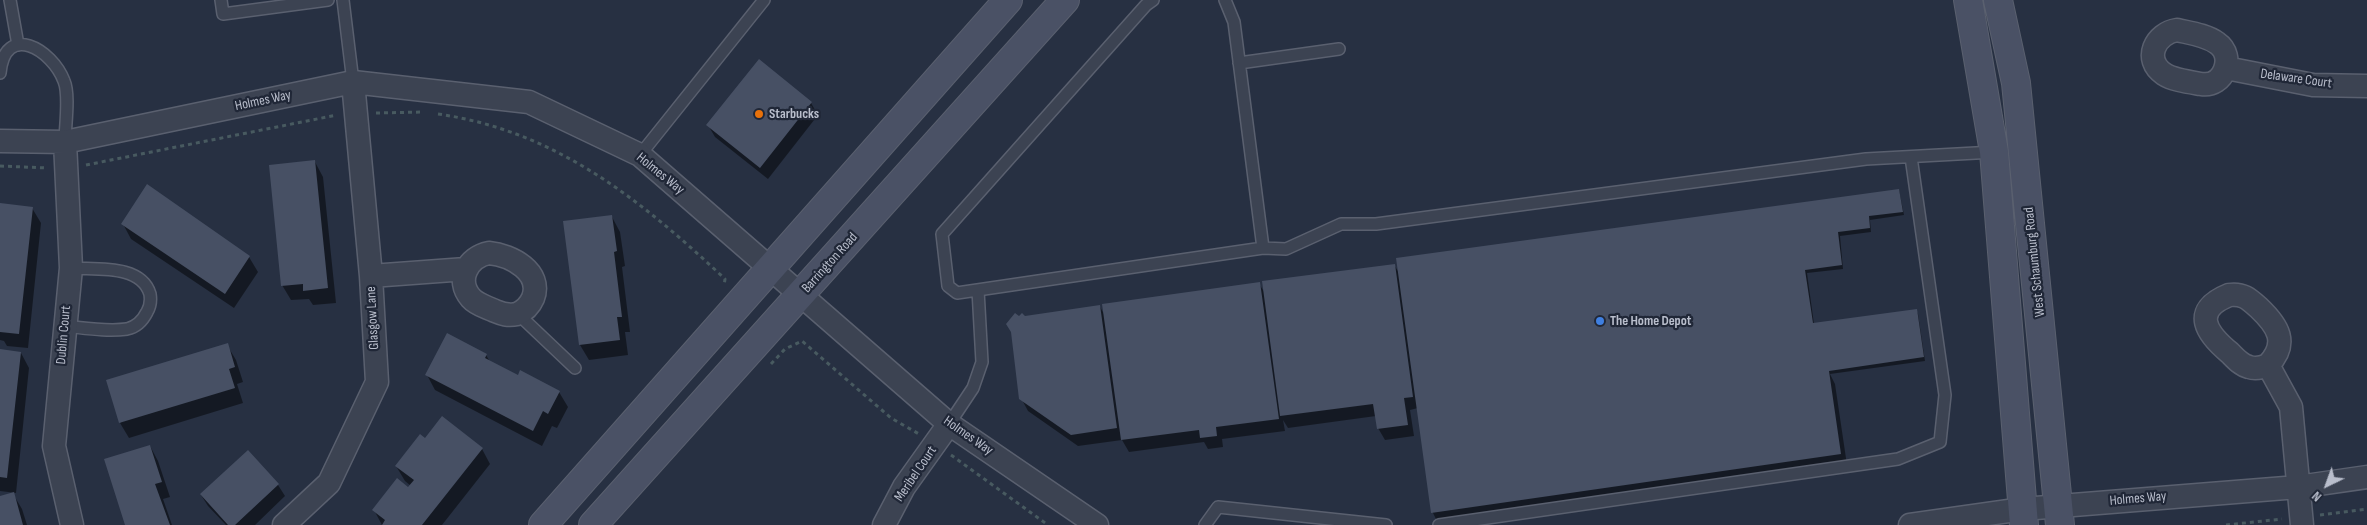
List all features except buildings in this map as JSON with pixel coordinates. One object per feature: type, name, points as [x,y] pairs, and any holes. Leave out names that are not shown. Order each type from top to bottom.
[{"type":"main road","points":[[543,525],[1008,0]]},
{"type":"main road","name":"Barrington Road","points":[[593,525],[1065,0]]},
{"type":"main road","points":[[1968,0],[1994,152],[2023,517]]},
{"type":"main road","name":"West Schaumburg Road","points":[[1998,0],[2016,83],[2059,516]]},
{"type":"street","name":"Delaware Court","points":[[2226,68],[2313,85],[2367,86]]},
{"type":"street","name":"Glasgow Lane","points":[[284,525],[329,483],[377,382],[371,276],[353,82]]},
{"type":"street","name":"Holmes Way","points":[[0,140],[65,142],[353,82],[529,102],[640,155],[949,424],[1097,525]]},
{"type":"street","name":"Dublin Court","points":[[65,142],[71,268],[54,446],[72,525]]},
{"type":"street","points":[[489,253],[498,254],[523,266],[533,280],[535,288],[529,304],[517,313],[505,315],[472,299],[464,283],[466,269],[473,259],[489,253]]},
{"type":"street","points":[[371,276],[466,269]]},
{"type":"street","points":[[2268,365],[2290,407],[2302,525]]},
{"type":"street","name":"Meribel Court","points":[[884,525],[904,487],[949,424]]},
{"type":"street","name":"Holmes Way","points":[[1910,525],[2059,516],[2367,477]]},
{"type":"lane","points":[[10,0],[18,45]]},
{"type":"lane","points":[[221,0],[223,14],[280,3],[328,0]]},
{"type":"lane","points":[[343,0],[353,82]]},
{"type":"lane","points":[[640,155],[764,0]]},
{"type":"lane","points":[[1153,0],[1146,4],[942,234],[948,286],[957,293],[1262,248],[1286,249],[1341,224],[1376,224],[1866,159],[1994,152]]},
{"type":"lane","points":[[1216,0],[1234,22]]},
{"type":"lane","points":[[1225,0],[1234,22],[1262,248]]},
{"type":"lane","points":[[0,73],[1,60],[5,52],[18,45],[32,46],[40,49],[52,59],[65,82],[65,142]]},
{"type":"lane","points":[[1239,62],[1339,49]]},
{"type":"lane","points":[[1439,525],[1898,458],[1940,442],[1945,395],[1911,157]]},
{"type":"lane","points":[[65,326],[128,328],[139,323],[148,312],[151,299],[147,285],[136,276],[124,272],[71,268]]},
{"type":"lane","points":[[949,424],[973,388],[982,362],[978,290]]},
{"type":"lane","points":[[517,313],[575,368]]},
{"type":"lane","points":[[1205,525],[1218,508],[1386,525]]},
{"type":"path","points":[[0,166],[65,168],[213,141],[328,116],[394,111],[423,112]]},
{"type":"path","points":[[432,114],[467,118],[539,142],[627,194],[671,228],[725,279],[723,292]]},
{"type":"path","points":[[785,349],[802,341],[891,418],[936,444],[1048,525]]},
{"type":"place","name":"Starbucks","points":[[759,114]]},
{"type":"place","name":"The Home Depot","points":[[1600,321]]}]
